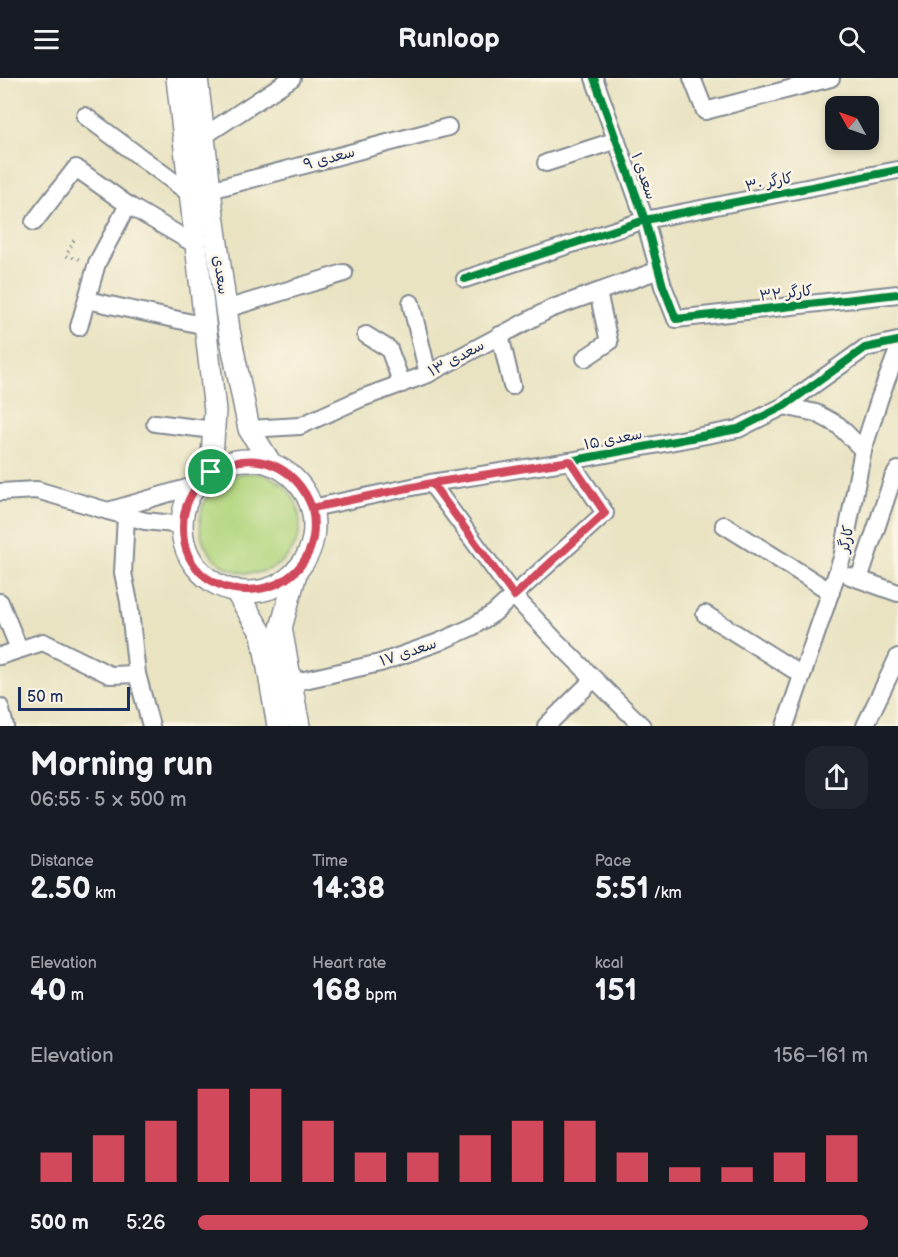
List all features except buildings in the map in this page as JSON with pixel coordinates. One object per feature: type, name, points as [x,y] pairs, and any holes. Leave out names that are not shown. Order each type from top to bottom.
[{"type":"main road","name":"سعدی","points":[[177,78],[249,429],[271,464]]},
{"type":"main road","name":"سعدی","points":[[197,78],[204,136],[196,245],[215,411],[214,430],[204,478]]},
{"type":"main road","points":[[240,460],[254,460],[271,464],[283,470],[297,482],[305,492],[312,508],[314,522],[312,540],[306,557],[297,570],[280,583],[268,588],[250,591],[235,590],[216,583],[198,568],[186,547],[183,525],[186,504],[204,478],[227,464],[240,460]]},
{"type":"main road","points":[[297,570],[281,628],[299,726]]},
{"type":"main road","points":[[235,590],[262,634],[278,726]]},
{"type":"street","points":[[204,136],[292,78]]},
{"type":"street","name":"سعدی ۱","points":[[594,78],[645,220],[676,318]]},
{"type":"street","points":[[692,78],[705,111],[831,78]]},
{"type":"street","points":[[85,116],[200,191]]},
{"type":"street","name":"سعدی ۹","points":[[200,191],[448,127]]},
{"type":"street","points":[[546,163],[617,140]]},
{"type":"street","points":[[34,222],[76,168],[128,205],[196,245]]},
{"type":"street","name":"کارگر ۳۰","points":[[465,279],[645,220],[898,170]]},
{"type":"street","points":[[79,327],[97,263],[128,205]]},
{"type":"street","name":"سعدی ۱۳","points":[[249,429],[300,426],[362,398],[428,374],[550,309],[659,270]]},
{"type":"street","points":[[226,309],[344,273]]},
{"type":"street","points":[[585,358],[609,342],[598,292]]},
{"type":"street","name":"کارگر ۳۲","points":[[676,318],[898,294]]},
{"type":"street","points":[[87,300],[206,326]]},
{"type":"street","points":[[411,303],[428,374]]},
{"type":"street","points":[[366,335],[389,350],[402,384]]},
{"type":"street","points":[[500,335],[512,386]]},
{"type":"street","name":"سعدی ۱۵","points":[[312,508],[432,483],[570,461],[738,429],[784,406],[866,348],[898,341]]},
{"type":"street","name":"کارگر","points":[[786,726],[838,572],[863,450],[898,350]]},
{"type":"street","points":[[784,406],[823,417],[838,426],[863,450]]},
{"type":"street","points":[[155,423],[214,430]]},
{"type":"street","name":"سعدی ۱۷","points":[[291,683],[380,663],[439,642],[472,627],[494,613],[605,513],[570,461]]},
{"type":"street","points":[[859,579],[896,475]]},
{"type":"street","points":[[108,511],[204,478]]},
{"type":"street","points":[[432,483],[514,596],[642,726]]},
{"type":"street","points":[[0,492],[37,490],[145,521],[183,525]]},
{"type":"street","points":[[126,516],[123,573],[129,602],[137,674],[151,726]]},
{"type":"street","points":[[724,525],[831,592]]},
{"type":"street","points":[[838,572],[898,593]]},
{"type":"street","points":[[0,602],[19,649]]},
{"type":"street","points":[[705,614],[802,675]]},
{"type":"street","points":[[0,656],[43,642],[110,675],[137,674]]},
{"type":"street","points":[[865,726],[898,657]]},
{"type":"street","points":[[546,726],[594,679]]},
{"type":"street","points":[[0,707],[5,726]]},
{"type":"path","points":[[74,240],[66,256],[97,263]]},
{"type":"green space","points":[[250,473],[269,477],[285,488],[296,504],[300,523],[296,542],[285,558],[269,569],[250,573],[231,569],[215,558],[204,542],[200,523],[204,504],[215,488],[231,477]]},
{"type":"cycle path","points":[[594,78],[645,220],[663,286],[676,319],[898,294]]},
{"type":"cycle path","points":[[465,279],[645,220],[898,170]]},
{"type":"cycle path","points":[[312,508],[431,483],[570,461],[738,429],[784,406],[865,348],[898,341]]},
{"type":"route","points":[[211,472],[197,484],[188,500],[183,517],[184,540],[193,561],[205,575],[224,587],[241,591],[259,591],[272,587],[297,570],[310,549],[314,522],[312,508],[432,483],[514,596],[605,513],[570,461],[432,483],[372,496],[312,508],[303,489],[294,478],[267,462],[240,460],[218,467],[211,472]]}]
